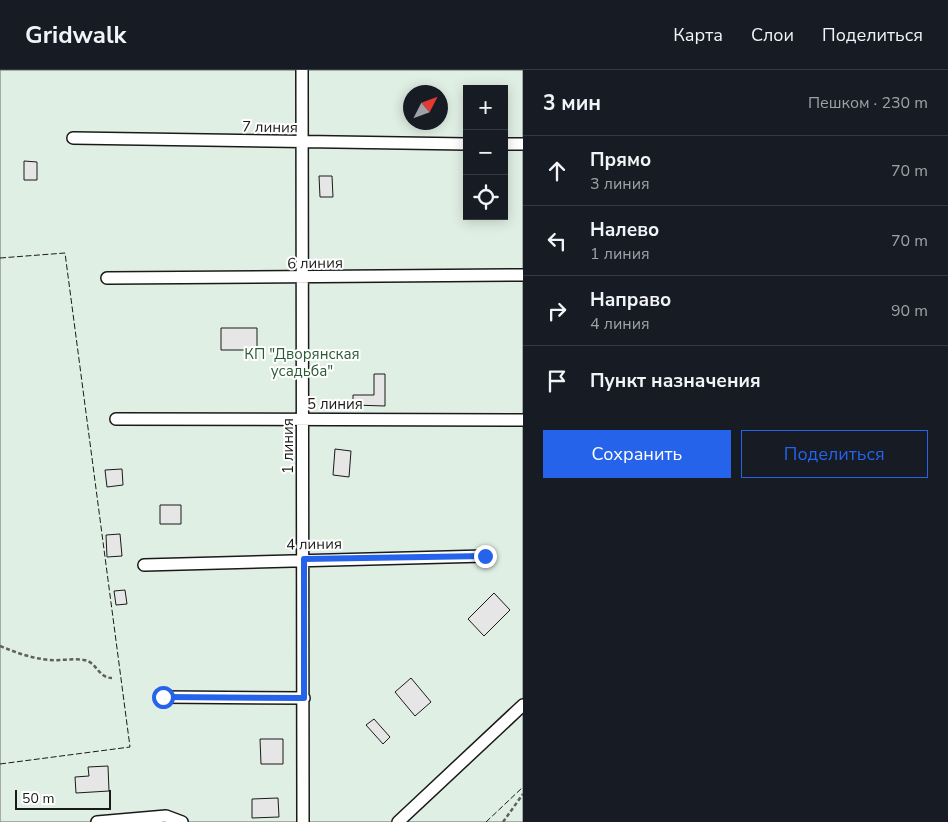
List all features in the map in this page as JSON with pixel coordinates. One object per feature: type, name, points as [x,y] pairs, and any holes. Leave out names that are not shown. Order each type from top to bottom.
[{"type":"street","name":"1 линия","points":[[302,70],[303,822]]},
{"type":"street","name":"7 линия","points":[[73,138],[463,144]]},
{"type":"street","points":[[508,144],[523,144]]},
{"type":"street","name":"6 линия","points":[[107,278],[303,279],[523,276]]},
{"type":"street","name":"5 линия","points":[[116,419],[523,420]]},
{"type":"street","name":"4 линия","points":[[144,565],[304,559],[485,556]]},
{"type":"street","points":[[163,697],[304,698]]},
{"type":"street","points":[[398,822],[523,705]]},
{"type":"street","points":[[97,822],[166,816],[182,822]]},
{"type":"path","points":[[0,646],[22,656],[50,660],[84,660],[92,664],[102,675],[112,678]]},
{"type":"path","points":[[502,822],[523,794]]},
{"type":"green space","name":"КП \"Дворянская усадьба\"","points":[[0,70],[523,70],[523,822],[0,822]]},
{"type":"building","points":[[24,161],[37,162],[37,180],[24,180]]},
{"type":"building","points":[[319,176],[332,176],[333,197],[320,197]]},
{"type":"building","points":[[221,328],[257,328],[257,350],[221,350]]},
{"type":"building","points":[[374,374],[385,374],[385,406],[353,405],[353,395],[374,395]]},
{"type":"building","points":[[335,449],[351,451],[349,477],[333,475]]},
{"type":"building","points":[[122,469],[123,485],[107,487],[105,470]]},
{"type":"building","points":[[160,505],[181,505],[181,524],[160,524]]},
{"type":"building","points":[[120,534],[122,556],[107,557],[106,535]]},
{"type":"building","points":[[125,590],[127,604],[116,605],[114,591]]},
{"type":"building","points":[[494,593],[510,610],[484,636],[468,619]]},
{"type":"building","points":[[411,678],[431,702],[415,716],[395,692]]},
{"type":"building","points":[[374,719],[390,737],[383,744],[366,725]]},
{"type":"building","points":[[260,739],[283,739],[283,764],[261,764]]},
{"type":"building","points":[[108,766],[109,791],[76,793],[75,777],[89,776],[88,767]]},
{"type":"building","points":[[278,798],[279,817],[252,818],[252,799]]},
{"type":"fence","points":[[0,258],[65,253],[130,747],[0,764]]},
{"type":"fence","points":[[486,822],[523,787]]},
{"type":"route","points":[[163,697],[304,698],[304,559],[485,556]]}]
